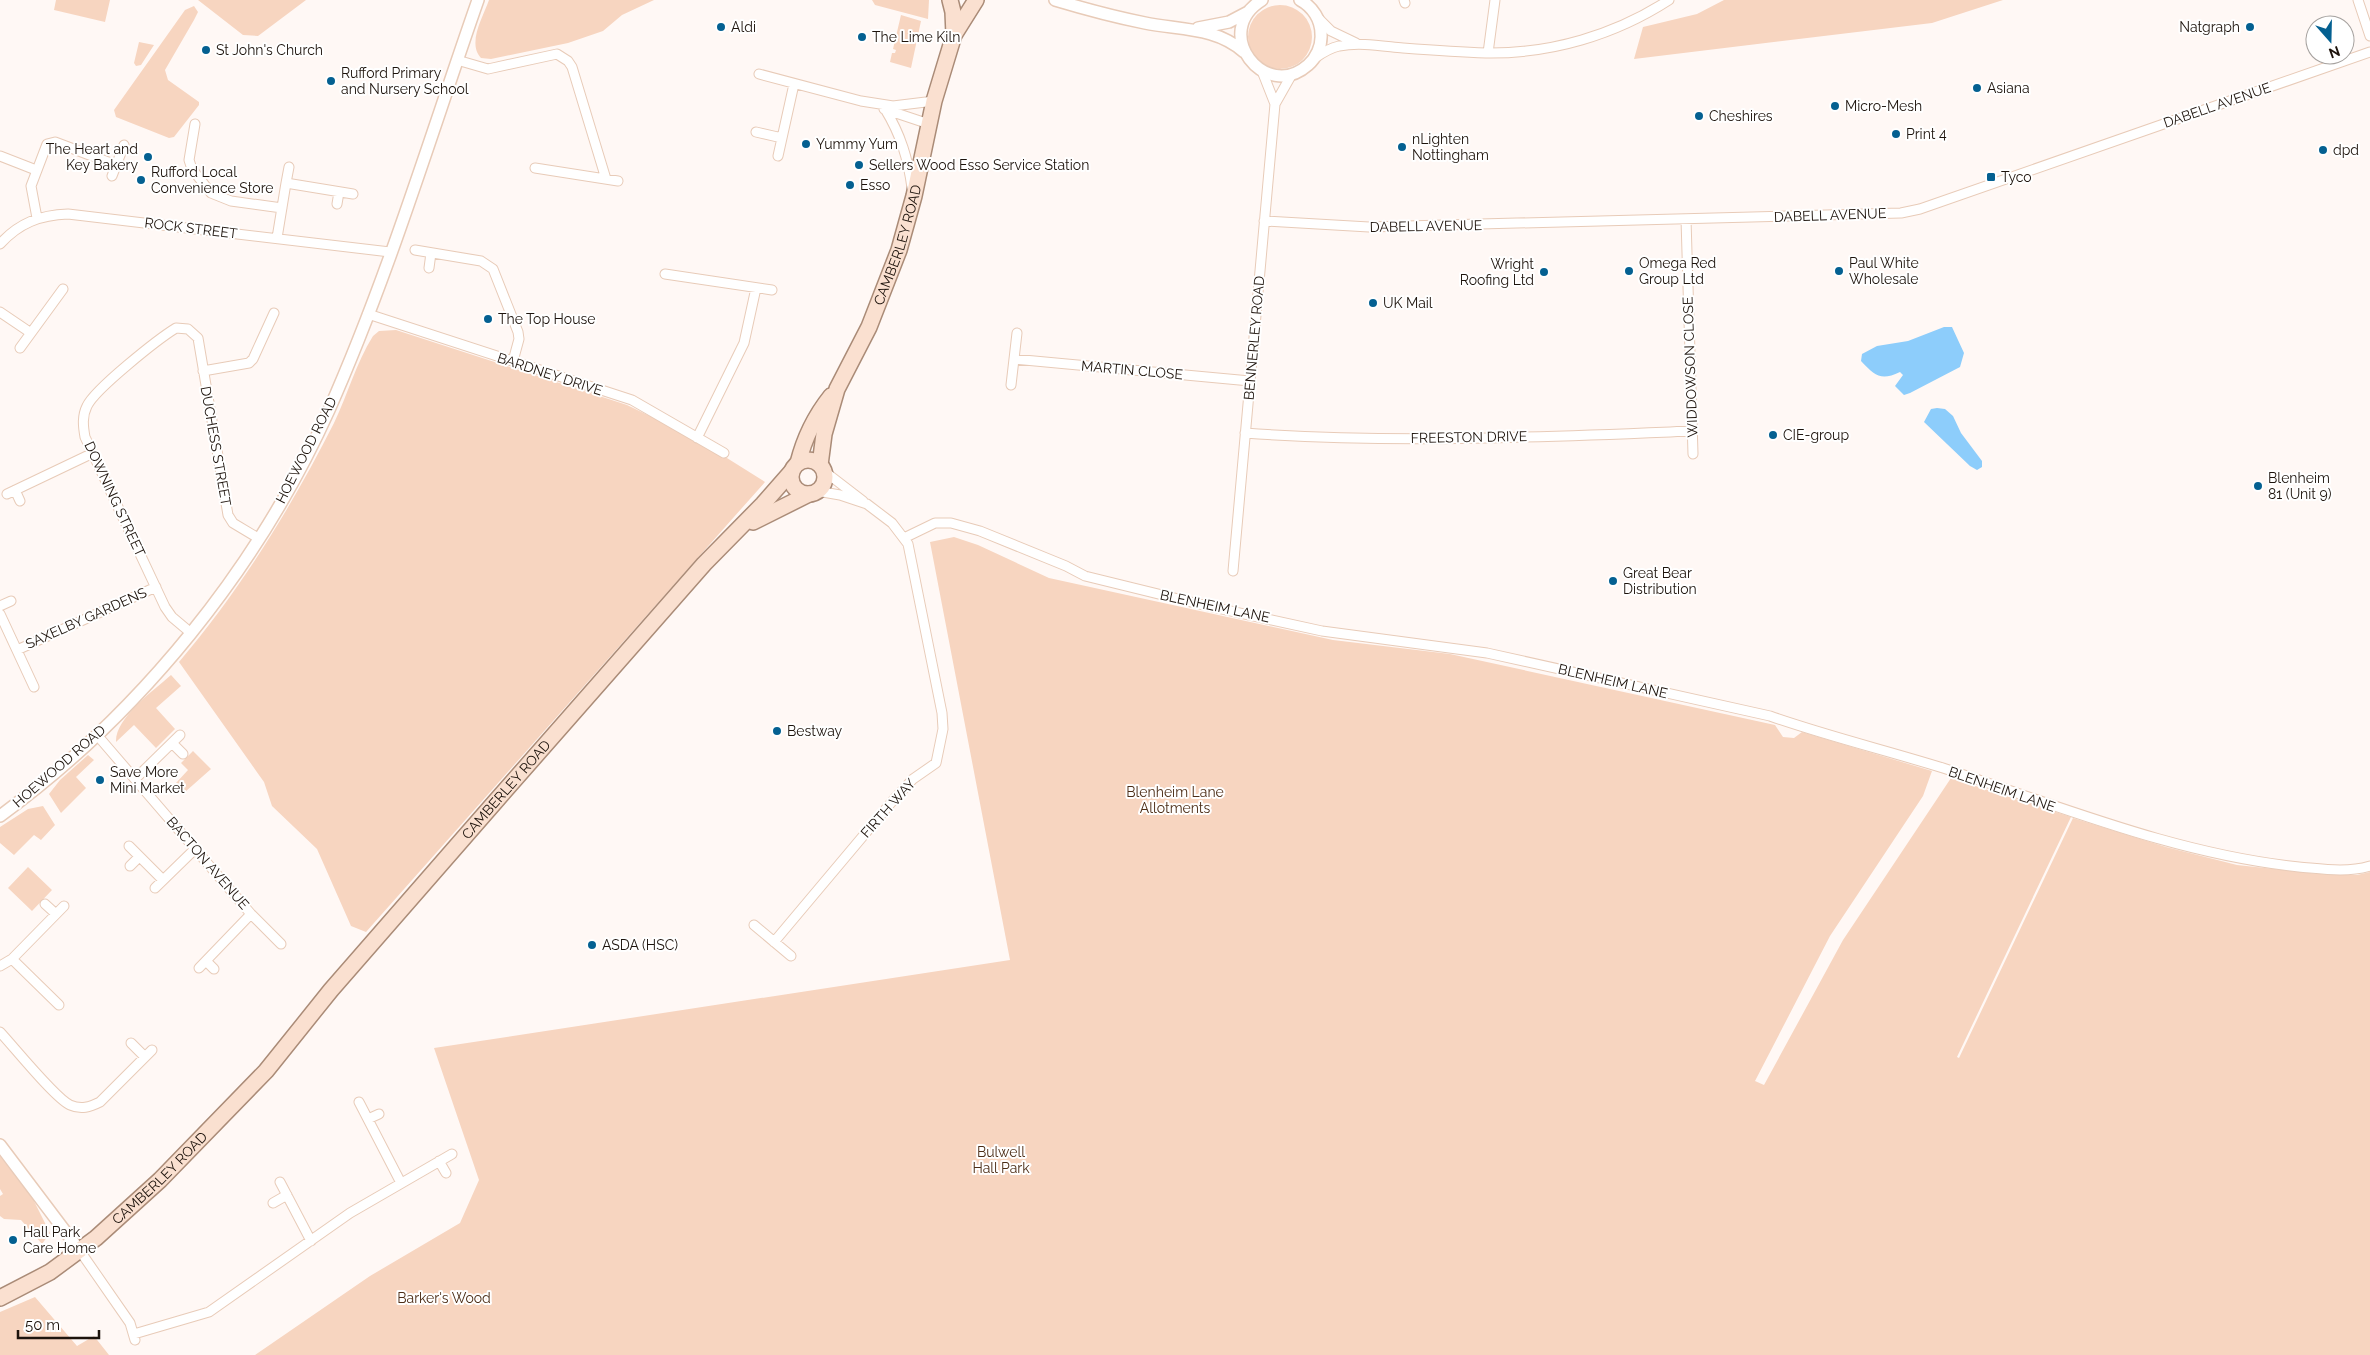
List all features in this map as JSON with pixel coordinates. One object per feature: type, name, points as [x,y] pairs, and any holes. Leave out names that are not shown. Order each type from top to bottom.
[{"type":"main road","name":"CAMBERLEY ROAD","points":[[950,0],[953,12],[954,35]]},
{"type":"main road","name":"CAMBERLEY ROAD","points":[[822,468],[824,434],[837,390],[869,327],[899,250],[914,196],[934,100],[954,35],[976,0]]},
{"type":"main road","name":"CAMBERLEY ROAD","points":[[0,1298],[50,1272],[80,1251],[137,1203],[266,1071],[337,983],[488,809],[704,564],[795,467],[806,437],[823,406],[837,390]]},
{"type":"main road","points":[[809,460],[822,468],[824,480],[813,492],[796,489],[791,481],[795,467],[809,460]]},
{"type":"main road","name":"CAMBERLEY ROAD","points":[[733,535],[775,509],[813,492]]},
{"type":"street","name":"HOEWOOD ROAD","points":[[0,816],[49,778],[97,735],[150,682],[230,582],[302,464],[328,411],[368,314],[478,0]]},
{"type":"street","points":[[1055,0],[1146,23],[1191,29],[1226,38],[1245,53],[1262,71],[1277,75],[1292,74],[1305,68],[1315,58],[1334,48],[1359,44],[1488,53],[1544,49],[1591,38],[1642,18],[1669,0]]},
{"type":"street","points":[[1191,29],[1229,22],[1248,12],[1262,0]]},
{"type":"street","points":[[1301,0],[1331,31],[1359,44]]},
{"type":"street","points":[[1488,53],[1494,0]]},
{"type":"street","points":[[2358,0],[2370,36]]},
{"type":"street","points":[[1245,53],[1242,46],[1241,28],[1248,12]]},
{"type":"street","points":[[1315,58],[1322,36],[1318,18]]},
{"type":"street","name":"DABELL AVENUE","points":[[1264,221],[1370,227],[1870,215],[1920,210],[2370,52]]},
{"type":"street","points":[[457,60],[488,69],[551,54],[562,56],[572,67],[606,179]]},
{"type":"street","name":"BENNERLEY ROAD","points":[[1262,71],[1275,104]]},
{"type":"street","points":[[759,74],[861,101],[929,124]]},
{"type":"street","name":"BENNERLEY ROAD","points":[[1233,571],[1275,104],[1292,74]]},
{"type":"street","points":[[778,156],[794,84]]},
{"type":"street","points":[[861,101],[893,106],[934,100]]},
{"type":"street","points":[[885,109],[907,156],[914,196]]},
{"type":"street","points":[[196,124],[190,160],[192,170],[211,193],[231,201],[282,208]]},
{"type":"street","points":[[756,132],[782,138]]},
{"type":"street","points":[[37,218],[31,186],[47,144],[55,142],[116,165]]},
{"type":"street","points":[[112,176],[124,145]]},
{"type":"street","points":[[0,156],[36,170]]},
{"type":"street","points":[[277,238],[289,167]]},
{"type":"street","points":[[535,168],[618,181]]},
{"type":"street","points":[[286,183],[353,194]]},
{"type":"street","points":[[337,204],[339,192]]},
{"type":"street","name":"ROCK STREET","points":[[0,244],[21,225],[37,218],[68,214],[390,252]]},
{"type":"street","name":"WIDDOWSON CLOSE","points":[[1686,219],[1693,454]]},
{"type":"street","points":[[415,250],[481,261],[493,269],[518,332],[519,339],[512,362]]},
{"type":"street","points":[[429,268],[431,253]]},
{"type":"street","points":[[665,274],[772,290]]},
{"type":"street","points":[[698,438],[744,343],[756,288]]},
{"type":"street","points":[[20,348],[63,289]]},
{"type":"street","points":[[0,312],[30,333]]},
{"type":"street","points":[[204,371],[249,363],[253,359],[274,313]]},
{"type":"street","name":"BARDNEY DRIVE","points":[[368,314],[632,400],[724,453]]},
{"type":"street","name":"DOWNING STREET","points":[[191,633],[172,617],[156,587],[85,436],[83,420],[85,408],[98,391],[176,328],[192,331],[198,338]]},
{"type":"street","points":[[1011,385],[1017,333]]},
{"type":"street","name":"DUCHESS STREET","points":[[198,338],[228,514],[234,523],[258,538]]},
{"type":"street","name":"MARTIN CLOSE","points":[[1014,358],[1250,381]]},
{"type":"street","name":"FREESTON DRIVE","points":[[1246,433],[1319,438],[1410,439],[1692,431]]},
{"type":"street","points":[[20,501],[11,492],[93,453]]},
{"type":"street","points":[[822,468],[892,523],[904,538]]},
{"type":"street","points":[[813,492],[840,495],[866,504]]},
{"type":"street","name":"BLENHEIM LANE","points":[[904,538],[936,522],[951,523],[989,535],[1066,566],[1085,576],[1199,604],[1322,631],[1487,653],[1770,716],[1810,730],[1942,768],[2085,817],[2212,853],[2280,865],[2345,871],[2370,866]]},
{"type":"street","name":"FIRTH WAY","points":[[774,942],[912,779],[936,763],[943,729],[942,713],[910,551],[904,538]]},
{"type":"street","name":"SAXELBY GARDENS","points":[[17,650],[156,587]]},
{"type":"street","points":[[0,606],[11,601]]},
{"type":"street","points":[[0,614],[34,687]]},
{"type":"street","name":"BACTON AVENUE","points":[[97,735],[251,914],[281,944]]},
{"type":"street","points":[[135,779],[180,735]]},
{"type":"street","points":[[172,743],[183,754]]},
{"type":"street","points":[[129,846],[163,880]]},
{"type":"street","points":[[156,888],[195,848]]},
{"type":"street","points":[[130,866],[139,856]]},
{"type":"street","points":[[45,904],[56,914]]},
{"type":"street","points":[[0,966],[12,959],[64,906]]},
{"type":"street","points":[[214,969],[202,964],[251,914]]},
{"type":"street","points":[[754,925],[791,956]]},
{"type":"street","points":[[12,959],[59,1005]]},
{"type":"street","points":[[0,1032],[62,1100],[79,1108],[89,1107],[100,1102],[149,1054],[132,1043]]},
{"type":"street","points":[[359,1102],[401,1183]]},
{"type":"street","points":[[368,1120],[379,1114]]},
{"type":"street","points":[[0,1145],[80,1251],[130,1323],[135,1337],[209,1312],[350,1213],[452,1154]]},
{"type":"street","points":[[439,1161],[446,1173]]},
{"type":"street","points":[[280,1182],[311,1241]]},
{"type":"street","points":[[272,1203],[287,1195]]},
{"type":"green space","points":[[56,0],[110,0],[105,22],[54,10]]},
{"type":"green space","points":[[198,0],[306,0],[258,36],[243,35]]},
{"type":"green space","points":[[489,0],[654,0],[622,15],[603,31],[568,43],[491,59],[481,58],[477,52],[476,45],[480,22]]},
{"type":"green space","points":[[872,0],[929,0],[928,19],[875,5]]},
{"type":"green space","points":[[1724,0],[2003,0],[1932,23],[1634,59],[1643,27],[1697,14]]},
{"type":"green space","points":[[1274,5],[1286,5],[1303,14],[1310,25],[1312,37],[1310,49],[1303,60],[1286,69],[1274,69],[1262,64],[1253,55],[1248,43],[1248,31],[1253,19],[1262,10]]},
{"type":"green space","points":[[194,6],[198,12],[165,70],[168,80],[199,102],[199,105],[174,137],[169,138],[116,117],[114,110],[185,10]]},
{"type":"green space","points":[[901,15],[921,21],[911,68],[890,62],[892,53],[895,53],[896,50],[893,49]]},
{"type":"green space","points":[[139,42],[154,45],[141,65],[136,66],[134,63]]},
{"type":"green space","points":[[396,330],[627,405],[695,438],[765,482],[366,932],[351,926],[317,849],[272,806],[264,782],[179,662],[244,577],[282,517],[318,455],[373,336],[379,331]]},
{"type":"green space","points":[[954,537],[978,545],[1049,578],[1333,640],[1450,654],[1775,725],[1783,737],[1794,738],[1802,732],[1932,771],[1923,796],[1830,936],[1755,1081],[1764,1085],[1843,940],[1951,778],[2071,817],[1957,1057],[1959,1058],[2073,818],[2166,847],[2237,865],[2319,874],[2357,875],[2370,872],[2370,1355],[255,1355],[370,1276],[460,1223],[479,1180],[434,1048],[1010,960],[930,542]]},
{"type":"green space","points":[[171,675],[181,686],[156,708],[175,729],[156,748],[134,725],[116,742],[117,733],[128,714]]},
{"type":"green space","points":[[193,751],[211,769],[185,792],[176,783],[188,770],[181,763]]},
{"type":"green space","points":[[88,755],[94,760],[76,777],[86,788],[61,813],[49,794],[60,780]]},
{"type":"green space","points":[[43,806],[55,825],[41,840],[34,835],[14,855],[0,843],[0,827],[28,809]]},
{"type":"green space","points":[[28,867],[52,890],[32,911],[8,888]]},
{"type":"green space","points":[[0,1156],[33,1199],[50,1233],[42,1244],[21,1220],[4,1219],[0,1216],[0,1196],[3,1194],[0,1189]]},
{"type":"green space","points":[[35,1297],[77,1346],[94,1336],[109,1355],[0,1355],[0,1312]]},
{"type":"water","points":[[1944,327],[1952,327],[1964,353],[1960,367],[1910,393],[1904,395],[1895,386],[1903,375],[1900,372],[1888,376],[1879,376],[1861,361],[1862,354],[1877,346],[1908,341]]},
{"type":"water","points":[[1931,409],[1945,409],[1953,416],[1961,433],[1982,461],[1982,467],[1977,470],[1970,466],[1924,422]]},
{"type":"place","name":"Aldi","points":[[721,27]]},
{"type":"place","name":"Natgraph","points":[[2250,27]]},
{"type":"place","name":"The Lime Kiln","points":[[862,37]]},
{"type":"place","name":"St John's Church","points":[[206,50]]},
{"type":"place","name":"Rufford Primary and Nursery School","points":[[331,81]]},
{"type":"place","name":"Asiana","points":[[1977,88]]},
{"type":"place","name":"Micro-Mesh","points":[[1835,106]]},
{"type":"place","name":"Cheshires","points":[[1699,116]]},
{"type":"place","name":"Print 4","points":[[1896,134]]},
{"type":"place","name":"Yummy Yum","points":[[806,144]]},
{"type":"place","name":"nLighten Nottingham","points":[[1402,147]]},
{"type":"place","name":"dpd","points":[[2323,150]]},
{"type":"place","name":"The Heart and Key Bakery","points":[[148,157]]},
{"type":"place","name":"Sellers Wood Esso Service Station","points":[[859,165]]},
{"type":"place","name":"Tyco","points":[[1991,177]]},
{"type":"place","name":"Rufford Local Convenience Store","points":[[141,180]]},
{"type":"place","name":"Esso","points":[[850,185]]},
{"type":"place","name":"Omega Red Group Ltd","points":[[1629,271]]},
{"type":"place","name":"Paul White Wholesale","points":[[1839,271]]},
{"type":"place","name":"Wright Roofing Ltd","points":[[1544,272]]},
{"type":"place","name":"UK Mail","points":[[1373,303]]},
{"type":"place","name":"The Top House","points":[[488,319]]},
{"type":"place","name":"CIE-group","points":[[1773,435]]},
{"type":"place","name":"Blenheim 81 (Unit 9)","points":[[2258,486]]},
{"type":"place","name":"Great Bear Distribution","points":[[1613,581]]},
{"type":"place","name":"Bestway","points":[[777,731]]},
{"type":"place","name":"Save More Mini Market","points":[[100,780]]},
{"type":"place","name":"ASDA (HSC)","points":[[592,945]]},
{"type":"place","name":"Hall Park Care Home","points":[[13,1240]]},
{"type":"park label","name":"Blenheim Lane Allotments","points":[[1175,800]]},
{"type":"park label","name":"Bulwell Hall Park","points":[[1001,1160]]},
{"type":"park label","name":"Barker's Wood","points":[[444,1298]]}]
